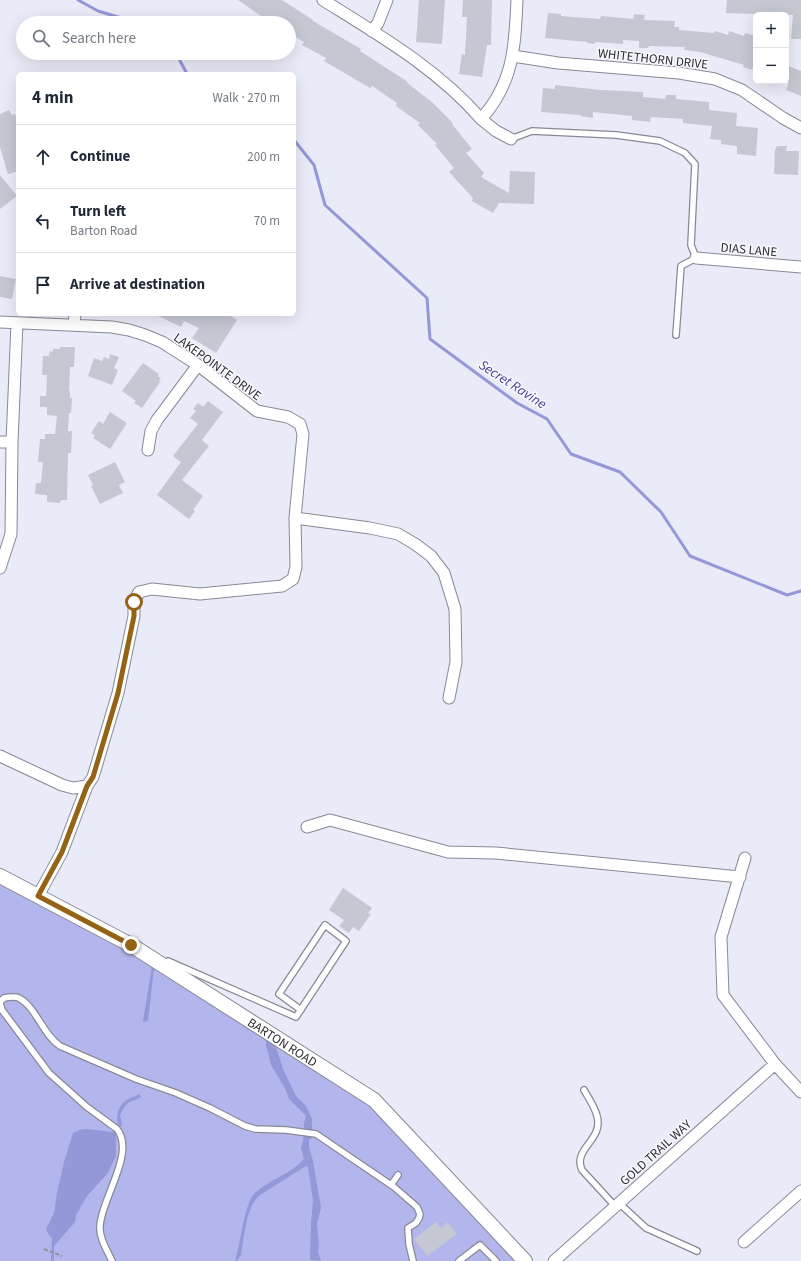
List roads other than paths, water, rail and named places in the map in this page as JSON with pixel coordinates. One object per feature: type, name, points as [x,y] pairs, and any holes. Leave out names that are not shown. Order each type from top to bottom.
[{"type":"street","points":[[323,0],[372,31],[439,78],[457,93],[481,119],[496,131],[511,139]]},
{"type":"street","points":[[372,31],[378,23],[387,0]]},
{"type":"street","points":[[481,119],[492,108],[510,68],[515,42],[517,0]]},
{"type":"street","name":"WHITETHORN DRIVE","points":[[513,56],[558,63],[679,73],[715,79],[742,90],[783,118],[801,128]]},
{"type":"street","name":"DIAS LANE","points":[[696,258],[801,267]]},
{"type":"street","name":"LAKEPOINTE DRIVE","points":[[0,322],[17,323],[75,320],[145,334],[162,342],[198,365],[257,411],[288,417],[300,424],[303,434],[295,518]]},
{"type":"street","points":[[0,568],[11,534],[12,442],[17,323]]},
{"type":"street","points":[[148,450],[151,431],[157,420],[198,365]]},
{"type":"street","points":[[0,442],[12,442]]},
{"type":"street","points":[[38,896],[62,852],[87,786],[93,777],[118,693],[134,616],[134,602],[139,592],[152,590],[200,594],[282,586],[293,579],[296,567],[295,518],[370,528],[398,534],[415,544],[430,556],[444,573],[455,609],[456,662],[449,698]]},
{"type":"street","points":[[0,756],[62,785],[73,788],[87,786]]},
{"type":"street","points":[[308,827],[330,820],[448,852],[496,853],[740,877]]},
{"type":"street","points":[[746,858],[721,938],[723,995],[775,1064],[801,1092]]},
{"type":"street","name":"BARTON ROAD","points":[[0,876],[131,945],[374,1100],[524,1261]]},
{"type":"street","name":"GOLD TRAIL WAY","points":[[554,1261],[775,1064]]},
{"type":"street","points":[[744,1242],[801,1191]]},
{"type":"lane","points":[[511,139],[532,131],[616,135],[660,141],[685,152],[694,164],[691,245],[696,258],[681,266],[676,335]]},
{"type":"lane","points":[[131,945],[296,1017],[301,1010],[346,941],[325,925],[279,994],[301,1010]]},
{"type":"lane","points":[[112,1261],[101,1235],[100,1226],[110,1190],[121,1162],[123,1140],[121,1134],[117,1129],[86,1106],[49,1074],[2,1010],[0,1002],[4,998],[8,997],[19,999],[25,1003],[51,1039],[66,1049],[136,1079],[183,1096],[245,1126],[256,1129],[286,1130],[316,1134],[391,1185],[417,1207],[420,1214],[419,1218],[416,1223],[408,1228],[409,1248],[412,1261]]},
{"type":"lane","points":[[584,1090],[598,1117],[598,1125],[597,1132],[579,1158],[579,1164],[582,1170],[617,1204],[646,1228],[697,1251]]},
{"type":"lane","points":[[391,1185],[398,1175]]},
{"type":"lane","points":[[460,1261],[480,1245],[496,1261]]},
{"type":"waterway","name":"Secret Ravine","points":[[78,0],[98,11],[115,16]]},
{"type":"waterway","name":"Secret Ravine","points":[[180,60],[186,72]]},
{"type":"waterway","name":"Secret Ravine","points":[[296,142],[314,165],[325,205],[427,298],[430,339],[517,403],[547,419],[571,454],[620,472],[661,512],[690,556],[787,595],[801,591]]}]
